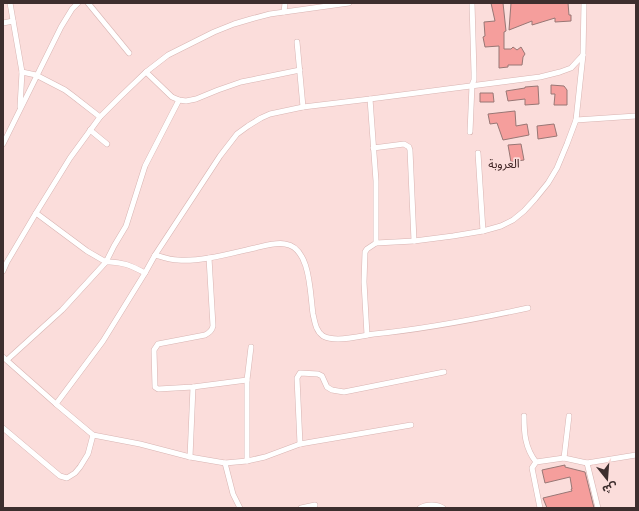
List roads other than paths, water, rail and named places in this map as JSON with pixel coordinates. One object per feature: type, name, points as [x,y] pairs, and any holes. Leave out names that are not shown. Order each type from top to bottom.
[{"type":"street","points":[[10,3],[22,72],[20,110]]},
{"type":"street","points":[[3,144],[61,27],[72,9],[78,3]]},
{"type":"street","points":[[88,3],[129,53]]},
{"type":"street","points":[[284,3],[284,12]]},
{"type":"street","points":[[3,270],[5,260],[70,158],[90,130],[100,117],[146,72],[168,55],[214,32],[251,19],[270,14],[349,3]]},
{"type":"street","points":[[470,132],[472,85],[474,80],[472,3]]},
{"type":"street","points":[[366,335],[364,282],[365,252],[367,249],[376,243],[414,241],[453,236],[483,231],[501,226],[513,220],[524,211],[548,183],[557,168],[576,120],[583,55],[584,3]]},
{"type":"street","points":[[3,23],[13,21]]},
{"type":"street","points":[[298,42],[303,106]]},
{"type":"street","points":[[56,404],[103,341],[155,254],[220,156],[237,134],[261,118],[270,114],[303,106],[370,100],[540,77],[571,68],[583,55]]},
{"type":"street","points":[[146,72],[170,96],[179,100],[191,101],[241,82],[300,70]]},
{"type":"street","points":[[22,72],[36,75],[73,96],[100,117]]},
{"type":"street","points":[[179,100],[145,166],[126,226],[106,262],[62,310],[5,358],[93,435],[140,444],[190,457],[225,463],[247,461],[264,457],[300,444],[411,425]]},
{"type":"street","points":[[370,100],[376,181],[376,243]]},
{"type":"street","points":[[576,120],[636,116]]},
{"type":"street","points":[[90,130],[107,144]]},
{"type":"street","points":[[374,148],[404,144],[409,146],[414,241]]},
{"type":"street","points":[[478,153],[483,231]]},
{"type":"street","points":[[36,213],[87,251],[106,262],[134,266],[145,273]]},
{"type":"street","points":[[155,254],[185,261],[209,258],[273,245],[285,244],[293,246],[303,257],[310,285],[316,326],[319,332],[324,336],[338,339],[416,329],[528,308]]},
{"type":"street","points":[[209,258],[212,329],[205,335],[158,344],[154,350],[154,385],[158,389],[193,387],[247,380]]},
{"type":"street","points":[[247,461],[247,380],[250,347]]},
{"type":"street","points":[[300,444],[297,378],[300,373],[318,374],[322,376],[327,387],[332,390],[344,392],[444,372]]},
{"type":"street","points":[[190,457],[193,387]]},
{"type":"street","points":[[524,416],[526,443],[529,452],[536,462]]},
{"type":"street","points":[[564,458],[569,416]]},
{"type":"street","points":[[3,428],[60,476],[67,478],[75,473],[88,454],[93,435]]},
{"type":"street","points":[[540,508],[532,468],[536,462],[564,458],[587,463],[636,455]]},
{"type":"street","points":[[225,463],[233,494],[240,508]]},
{"type":"street","points":[[587,463],[598,508]]},
{"type":"street","points":[[301,508],[315,505]]},
{"type":"street","points":[[420,508],[433,505],[443,508]]},
{"type":"district","name":"العروبة","points":[[504,163]]}]
